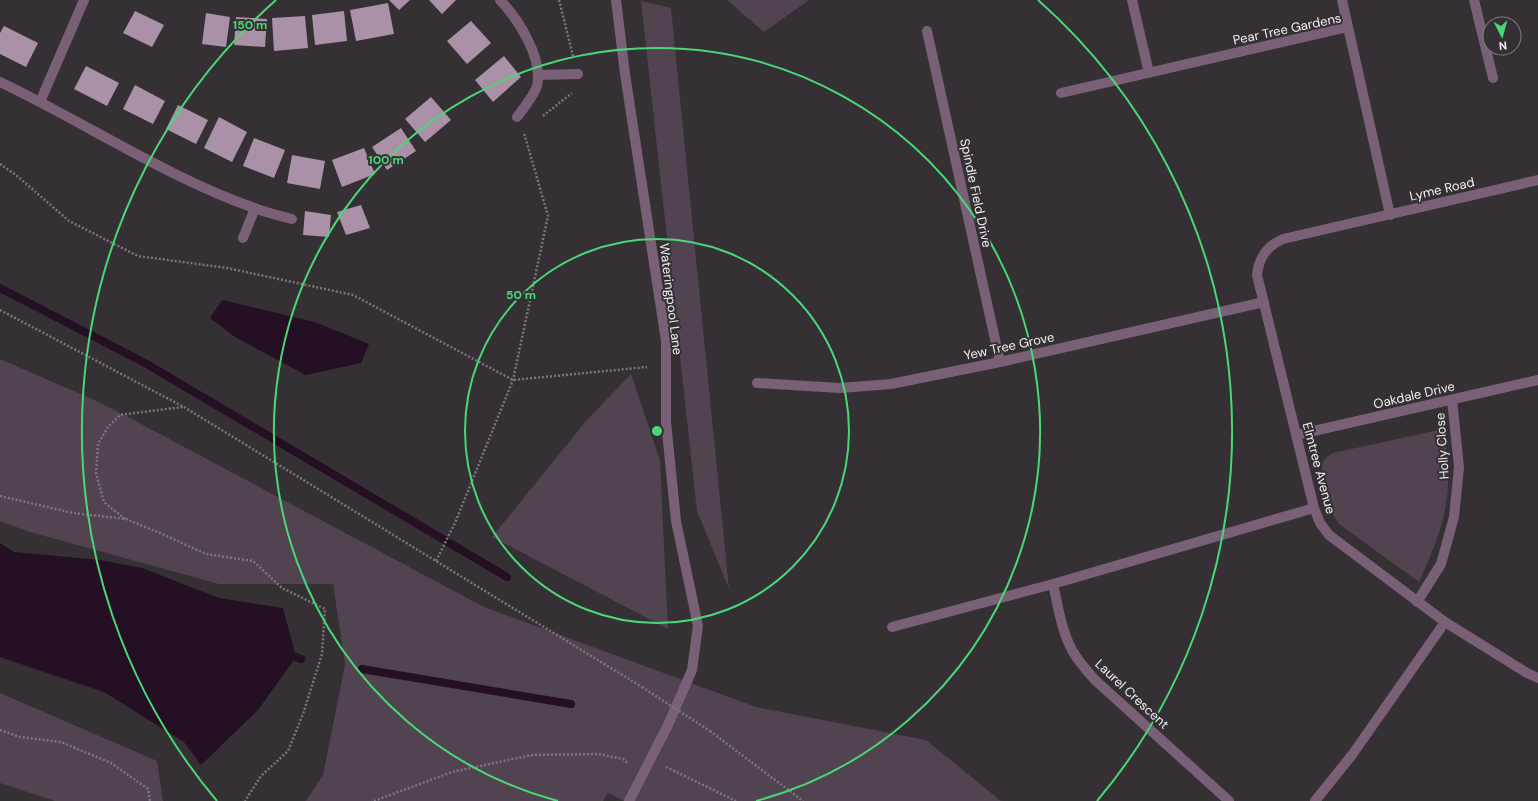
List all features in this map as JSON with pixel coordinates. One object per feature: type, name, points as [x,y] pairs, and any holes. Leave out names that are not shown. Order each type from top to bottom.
[{"type":"street","points":[[40,102],[84,0]]},
{"type":"street","points":[[500,0],[510,10],[531,46],[539,69],[537,87],[517,117]]},
{"type":"street","name":"Wateringpool Lane","points":[[616,0],[625,74],[666,341],[666,422],[676,521],[698,626],[692,670],[668,725],[630,801]]},
{"type":"street","points":[[1132,0],[1149,73]]},
{"type":"street","points":[[1342,0],[1348,27]]},
{"type":"street","points":[[1474,0],[1493,78]]},
{"type":"street","name":"Pear Tree Gardens","points":[[1061,93],[1348,27],[1390,215]]},
{"type":"street","name":"Spindle Field Drive","points":[[927,31],[1000,362]]},
{"type":"street","points":[[538,75],[578,74]]},
{"type":"street","points":[[1,83],[40,102],[188,181],[255,208],[292,219]]},
{"type":"street","name":"Lyme Road","points":[[1353,223],[1538,180]]},
{"type":"street","points":[[243,238],[255,208]]},
{"type":"street","name":"Elmtree Avenue","points":[[1353,223],[1283,239],[1268,248],[1258,264],[1257,274],[1314,508],[1320,523],[1329,535],[1445,622],[1527,673],[1538,678]]},
{"type":"street","name":"Yew Tree Grove","points":[[757,383],[812,387],[891,384],[1000,362],[1264,302]]},
{"type":"street","name":"Oakdale Drive","points":[[1296,435],[1538,380]]},
{"type":"street","name":"Holly Close","points":[[1417,602],[1441,564],[1454,517],[1459,467],[1452,400]]},
{"type":"street","points":[[892,627],[1053,584],[1314,508]]},
{"type":"street","name":"Laurel Crescent","points":[[1053,584],[1066,635],[1072,649],[1082,665],[1095,680],[1229,801]]},
{"type":"street","points":[[1315,801],[1352,755],[1445,622]]},
{"type":"path","points":[[436,561],[455,524],[513,380],[548,216],[523,130]]},
{"type":"path","points":[[0,164],[16,175],[69,222],[138,256],[227,268],[352,295],[513,380],[666,365]]},
{"type":"path","points":[[0,310],[184,407],[436,561],[642,687],[710,731],[803,801]]},
{"type":"path","points":[[184,407],[120,415],[108,427],[98,444],[96,474],[104,502],[126,519],[206,554],[253,561],[282,588],[325,609],[322,654],[303,714],[288,752],[261,776],[245,801]]},
{"type":"path","points":[[0,496],[73,513],[126,519]]},
{"type":"path","points":[[0,730],[20,737],[61,742],[111,763],[148,789],[150,801]]},
{"type":"path","points":[[374,801],[452,772],[532,754],[598,754],[623,759],[642,775]]},
{"type":"path","points":[[650,759],[736,801]]},
{"type":"shaded area","points":[[727,0],[809,0],[764,32]]},
{"type":"shaded area","points":[[641,1],[671,8],[729,589],[697,511]]},
{"type":"shaded area","points":[[222,300],[315,322],[369,344],[361,363],[306,375],[235,337],[210,318]]},
{"type":"shaded area","points":[[0,359],[94,400],[128,417],[484,607],[756,707],[926,740],[1001,801],[624,801],[608,793],[603,801],[306,801],[323,775],[345,664],[333,584],[219,584],[30,532],[0,521]]},
{"type":"shaded area","points":[[631,374],[660,460],[668,629],[492,537],[586,421]]},
{"type":"shaded area","points":[[1443,429],[1448,470],[1445,510],[1429,559],[1419,582],[1339,524],[1333,515],[1322,466],[1325,459],[1333,453]]},
{"type":"shaded area","points":[[0,543],[14,552],[100,560],[142,568],[219,598],[283,608],[296,657],[258,710],[201,765],[184,742],[104,692],[0,657]]},
{"type":"shaded area","points":[[0,693],[157,761],[163,801],[55,801],[0,783]]},
{"type":"building","points":[[389,0],[410,0],[399,10]]},
{"type":"building","points":[[429,0],[456,0],[442,14]]},
{"type":"building","points":[[388,3],[394,34],[356,41],[350,10]]},
{"type":"building","points":[[135,11],[164,25],[152,47],[123,33]]},
{"type":"building","points":[[344,11],[347,41],[315,45],[312,15]]},
{"type":"building","points":[[206,13],[230,17],[226,47],[202,44]]},
{"type":"building","points":[[305,16],[308,48],[274,51],[272,18]]},
{"type":"building","points":[[236,17],[267,19],[265,47],[234,45]]},
{"type":"building","points":[[471,21],[491,43],[467,64],[447,41]]},
{"type":"building","points":[[4,26],[38,43],[26,67],[0,54],[0,33]]},
{"type":"building","points":[[504,56],[521,77],[493,102],[475,80]]},
{"type":"building","points":[[86,66],[119,83],[107,106],[74,89]]},
{"type":"building","points":[[135,85],[165,101],[153,124],[123,109]]},
{"type":"building","points":[[431,97],[451,120],[425,142],[405,119]]},
{"type":"building","points":[[178,105],[208,120],[196,144],[166,129]]},
{"type":"building","points":[[219,117],[247,132],[232,162],[204,148]]},
{"type":"building","points":[[401,128],[416,151],[387,170],[372,147]]},
{"type":"building","points":[[254,138],[285,150],[274,178],[243,166]]},
{"type":"building","points":[[364,148],[375,174],[342,187],[332,160]]},
{"type":"building","points":[[292,155],[325,161],[320,189],[287,183]]},
{"type":"building","points":[[361,205],[370,228],[346,235],[337,212]]},
{"type":"building","points":[[305,211],[331,215],[329,237],[303,235]]},
{"type":"waterway","points":[[0,288],[145,363],[507,577]]},
{"type":"waterway","points":[[296,657],[301,659]]},
{"type":"waterway","points":[[362,669],[571,704]]}]
